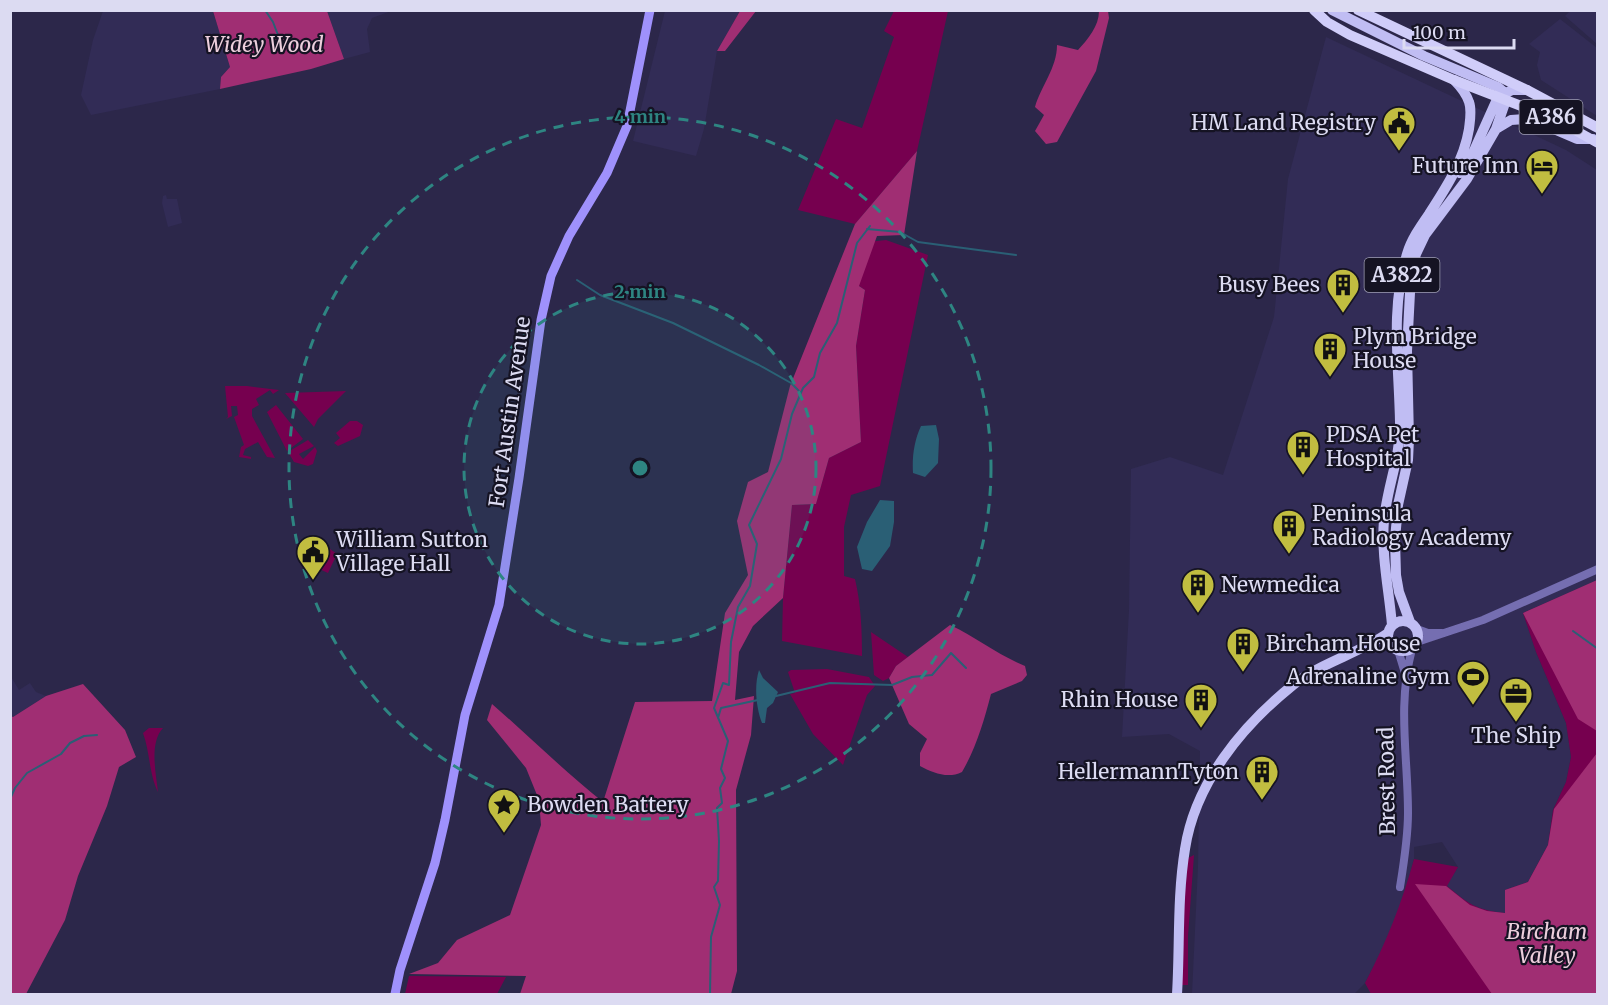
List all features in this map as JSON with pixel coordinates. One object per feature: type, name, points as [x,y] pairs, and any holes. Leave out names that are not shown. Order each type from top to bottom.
[{"type":"highway","name":"A386","points":[[1314,10],[1327,22],[1350,35],[1501,101],[1555,119],[1595,141]]},
{"type":"highway","name":"A386","points":[[1358,10],[1527,90],[1598,128]]},
{"type":"main road","name":"Fort Austin Avenue","points":[[395,994],[400,970],[435,863],[446,820],[465,715],[499,605],[541,320],[551,276],[569,236],[607,173],[627,126],[651,10]]},
{"type":"main road","points":[[1332,10],[1424,56],[1498,87],[1501,101],[1527,90]]},
{"type":"main road","name":"A3822","points":[[1392,638],[1385,570],[1384,521],[1394,475],[1400,423],[1396,358],[1397,310],[1407,252],[1458,164],[1468,136],[1470,104],[1464,91],[1454,80]]},
{"type":"main road","name":"A3822","points":[[1430,212],[1454,183],[1472,155],[1501,101]]},
{"type":"main road","name":"A3822","points":[[1414,645],[1414,625],[1402,605],[1399,592],[1395,540],[1398,505],[1409,440],[1407,351],[1411,273],[1416,254],[1425,235],[1467,179],[1496,129],[1501,101]]},
{"type":"main road","points":[[1496,129],[1511,120],[1525,119],[1577,139],[1595,141]]},
{"type":"main road","points":[[1392,638],[1402,620],[1414,625]]},
{"type":"main road","points":[[1178,994],[1179,919],[1185,848],[1205,791],[1234,742],[1293,685],[1322,666],[1366,646],[1392,638],[1414,645]]},
{"type":"street","points":[[1414,645],[1502,612],[1598,569]]},
{"type":"street","points":[[1414,625],[1428,633],[1447,633]]},
{"type":"street","name":"Brest Road","points":[[1392,638],[1405,674]]},
{"type":"street","name":"Brest Road","points":[[1400,886],[1408,812],[1403,702],[1405,674],[1414,645]]},
{"type":"shaded area","points":[[103,11],[213,11],[230,67],[221,77],[220,89],[91,115],[81,95],[93,40]]},
{"type":"shaded area","points":[[327,11],[391,11],[372,18],[367,29],[370,52],[344,59]]},
{"type":"shaded area","points":[[665,11],[740,11],[717,51],[704,129],[696,156],[633,141]]},
{"type":"shaded area","points":[[1570,11],[1597,11],[1597,44],[1565,16]]},
{"type":"shaded area","points":[[1560,19],[1597,48],[1597,116],[1541,80],[1537,65],[1540,52],[1529,44]]},
{"type":"shaded area","points":[[1326,37],[1566,150],[1597,170],[1597,580],[1523,613],[1536,652],[1566,723],[1571,757],[1566,782],[1553,810],[1548,845],[1528,882],[1505,913],[1487,911],[1470,905],[1446,886],[1458,867],[1442,842],[1414,847],[1414,859],[1404,896],[1386,943],[1365,983],[1354,994],[1192,994],[1200,751],[1169,734],[1122,737],[1129,610],[1131,469],[1170,457],[1223,475],[1274,317],[1288,179]]},
{"type":"shaded area","points":[[166,195],[167,199],[177,199],[182,223],[168,227],[162,203],[163,196]]},
{"type":"shaded area","points":[[10,675],[19,690],[30,683],[36,692],[46,696],[13,717],[11,716]]},
{"type":"green space","name":"Widey Wood","points":[[213,11],[327,11],[344,59],[311,69],[220,89],[221,77],[230,67]]},
{"type":"green space","points":[[740,11],[756,11],[725,51],[717,51]]},
{"type":"green space","points":[[894,11],[948,11],[917,151],[855,224],[798,210],[836,119],[862,128],[894,37],[884,31]]},
{"type":"green space","points":[[1099,11],[1108,11],[1109,18],[1096,71],[1057,142],[1046,144],[1035,131],[1044,115],[1035,107],[1052,69],[1057,45],[1078,50],[1095,27]]},
{"type":"green space","points":[[917,151],[904,235],[877,236],[859,286],[865,290],[856,346],[861,442],[829,458],[816,504],[792,505],[783,598],[753,626],[739,652],[735,700],[754,696],[751,735],[736,790],[737,971],[731,994],[520,994],[526,976],[409,974],[438,963],[457,940],[510,915],[541,825],[539,800],[526,768],[487,720],[492,704],[603,802],[635,702],[712,701],[725,613],[748,575],[737,521],[748,482],[768,472],[790,386],[855,224]]},
{"type":"green space","points":[[886,240],[928,255],[880,486],[851,495],[844,527],[844,576],[855,579],[861,617],[862,656],[782,641],[783,598],[792,505],[816,504],[829,458],[861,442],[856,346],[865,290],[855,283],[868,242]]},
{"type":"green space","points":[[225,386],[279,390],[273,394],[270,390],[256,399],[259,405],[252,409],[252,416],[275,458],[267,457],[258,442],[245,449],[243,455],[251,459],[239,457],[241,447],[244,445],[234,417],[238,415],[237,406],[231,406],[232,416],[226,419],[228,417]]},
{"type":"green space","points":[[346,391],[318,419],[314,427],[285,393]]},
{"type":"green space","points":[[276,405],[303,439],[287,451],[267,412]]},
{"type":"green space","points":[[350,421],[357,421],[363,425],[360,436],[338,446],[334,443],[340,438],[336,433]]},
{"type":"green space","points":[[308,440],[314,446],[299,454],[303,459],[315,447],[317,451],[313,464],[308,466],[294,462],[288,452]]},
{"type":"green space","points":[[316,539],[337,554],[328,573],[304,562]]},
{"type":"green space","points":[[1597,580],[1597,731],[1578,719],[1523,613]]},
{"type":"green space","name":"Bircham Valley","points":[[1597,581],[1597,994],[1371,994],[1365,983],[1393,923],[1414,859],[1458,867],[1447,886],[1467,902],[1487,910],[1505,913],[1505,890],[1528,882],[1548,845],[1553,810],[1566,782],[1571,757],[1566,723],[1536,652],[1523,613]]},
{"type":"green space","points":[[950,625],[1025,666],[1027,675],[1022,681],[991,694],[979,734],[962,772],[946,775],[920,766],[920,753],[927,739],[909,724],[889,678],[896,666]]},
{"type":"green space","points":[[871,632],[908,657],[896,666],[889,678],[883,681],[874,675]]},
{"type":"green space","points":[[827,669],[869,677],[875,686],[867,695],[843,765],[813,734],[790,694],[795,693],[788,672]]},
{"type":"green space","points":[[83,684],[125,730],[136,757],[119,767],[107,806],[78,876],[65,920],[26,994],[12,994],[10,993],[11,716],[13,717],[46,696]]},
{"type":"green space","points":[[149,728],[163,728],[155,750],[158,792],[143,733]]},
{"type":"green space","points":[[1597,753],[1597,994],[1492,994],[1415,884],[1446,886],[1470,905],[1487,911],[1505,913],[1505,890],[1528,882],[1548,845],[1554,809]]},
{"type":"green space","points":[[1194,855],[1188,936],[1188,985],[1181,985],[1180,944],[1188,858]]},
{"type":"green space","points":[[409,976],[506,977],[497,994],[405,994]]},
{"type":"water","points":[[936,425],[939,439],[938,463],[925,477],[913,473],[914,449],[921,426]]},
{"type":"water","points":[[880,500],[894,501],[894,522],[890,546],[872,571],[862,569],[857,547],[867,522]]},
{"type":"water","points":[[759,670],[763,678],[778,692],[773,703],[767,708],[765,723],[762,723],[757,703]]},
{"type":"waterway","points":[[265,10],[278,35]]},
{"type":"waterway","points":[[710,994],[711,937],[720,905],[714,887],[718,881],[717,808],[722,803],[720,788],[725,778],[721,769],[728,741],[714,708],[723,683],[729,685],[731,642],[738,607],[750,586],[757,544],[749,525],[781,459],[792,414],[803,388],[814,377],[820,353],[837,323],[857,243],[870,226]]},
{"type":"waterway","points":[[867,229],[900,232],[918,242],[1016,255]]},
{"type":"waterway","points":[[577,280],[600,295],[673,323],[759,365],[791,383],[801,393]]},
{"type":"waterway","points":[[1573,631],[1598,649]]},
{"type":"waterway","points":[[776,696],[830,683],[892,685],[912,677],[932,675],[951,653],[966,668]]},
{"type":"waterway","points":[[718,718],[721,708],[758,700]]},
{"type":"waterway","points":[[10,799],[15,788],[27,773],[61,754],[70,743],[84,736],[97,735]]},
{"type":"place","name":"HM Land Registry","points":[[1399,152]]},
{"type":"place","name":"Future Inn","points":[[1542,195]]},
{"type":"place","name":"Busy Bees","points":[[1343,314]]},
{"type":"place","name":"Plym Bridge House","points":[[1330,378]]},
{"type":"place","name":"PDSA Pet Hospital","points":[[1303,476]]},
{"type":"place","name":"Peninsula Radiology Academy","points":[[1289,555]]},
{"type":"place","name":"William Sutton Village Hall","points":[[313,581]]},
{"type":"place","name":"Newmedica","points":[[1198,614]]},
{"type":"place","name":"Bircham House","points":[[1243,673]]},
{"type":"place","name":"Adrenaline Gym","points":[[1473,706]]},
{"type":"place","name":"The Ship","points":[[1516,723]]},
{"type":"place","name":"Rhin House","points":[[1201,729]]},
{"type":"place","name":"HellermannTyton","points":[[1262,801]]},
{"type":"place","name":"Bowden Battery","points":[[504,834]]}]
